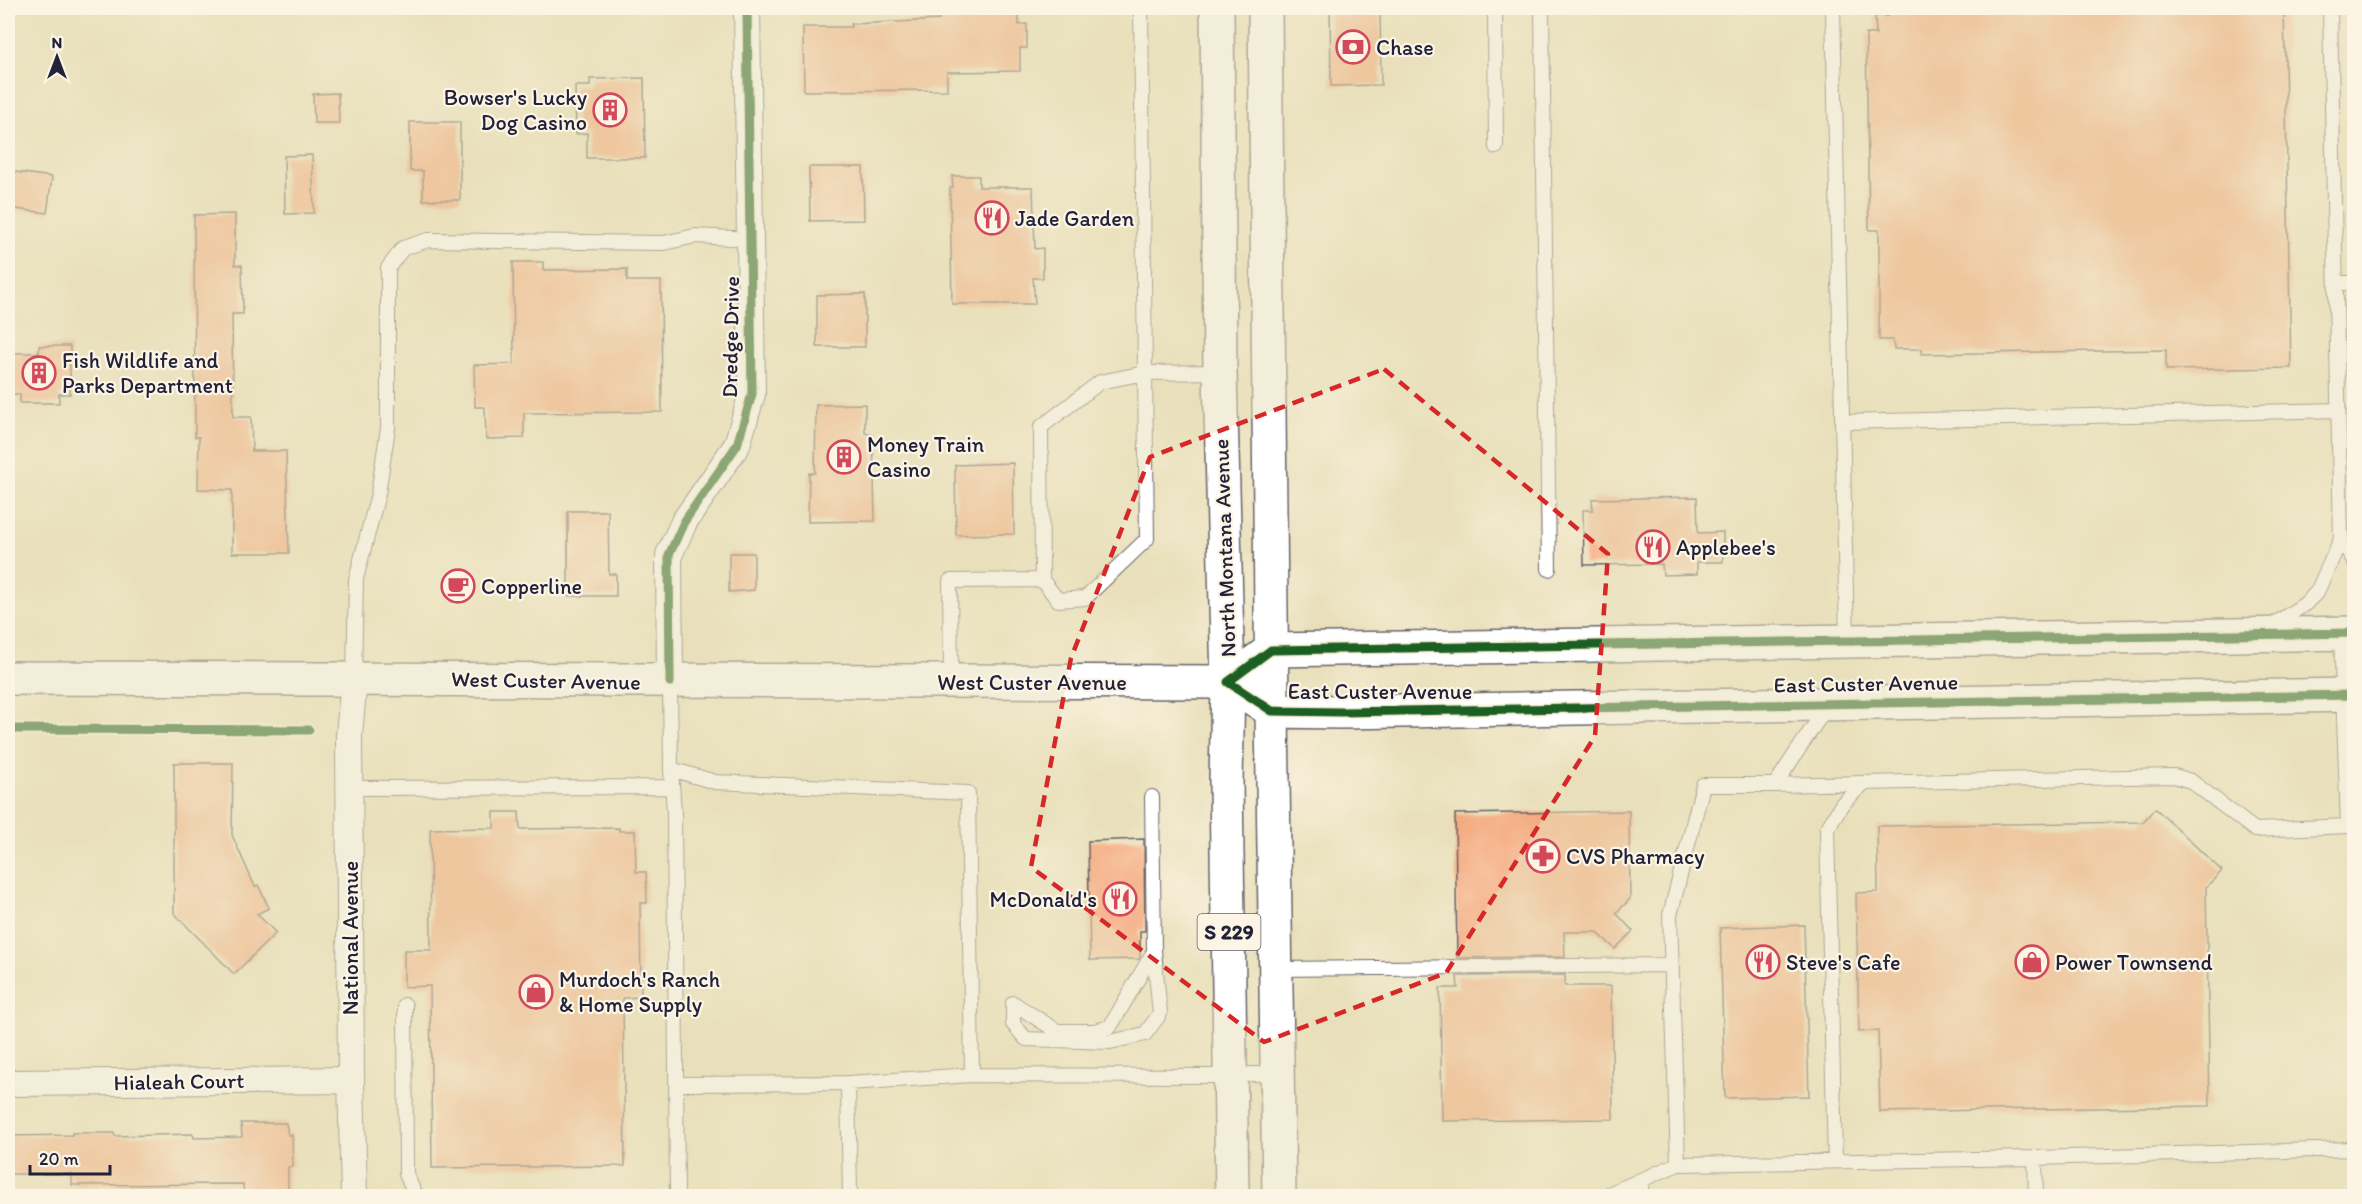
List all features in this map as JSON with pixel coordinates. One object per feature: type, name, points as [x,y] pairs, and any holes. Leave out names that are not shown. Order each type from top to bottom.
[{"type":"main road","name":"North Montana Avenue","points":[[1216,8],[1220,372],[1228,682],[1226,782],[1232,1197]]},
{"type":"main road","name":"North Montana Avenue","points":[[1265,8],[1279,1197]]},
{"type":"main road","name":"East Custer Avenue","points":[[2348,634],[1271,650],[1228,682],[1272,711],[1342,712],[2349,695]]},
{"type":"main road","name":"West Custer Avenue","points":[[8,678],[670,682],[1228,682]]},
{"type":"street","name":"Dredge Drive","points":[[670,682],[669,555],[684,522],[737,445],[752,394],[747,8]]},
{"type":"street","name":"National Avenue","points":[[354,679],[350,736],[351,1080],[354,1197]]},
{"type":"street","name":"Hialeah Court","points":[[8,1083],[351,1080]]},
{"type":"lane","points":[[1141,8],[1145,373],[1147,539],[1085,598],[1058,600],[1042,580],[1041,427],[1100,382],[1145,373],[1220,372]]},
{"type":"lane","points":[[1495,8],[1496,147]]},
{"type":"lane","points":[[1542,8],[1549,569]]},
{"type":"lane","points":[[1833,8],[1847,641]]},
{"type":"lane","points":[[2257,635],[2306,604],[2317,592],[2341,539],[2330,8]]},
{"type":"lane","points":[[354,679],[356,579],[378,494],[388,428],[388,268],[403,249],[428,240],[664,243],[695,236],[751,239]]},
{"type":"lane","points":[[2337,283],[2355,283]]},
{"type":"lane","points":[[1842,422],[2339,410]]},
{"type":"lane","points":[[2341,539],[2355,561]]},
{"type":"lane","points":[[951,682],[950,581],[1042,580]]},
{"type":"lane","points":[[1678,1164],[1670,915],[1702,785],[2174,776],[2191,781],[2255,830],[2351,826],[2348,634]]},
{"type":"lane","points":[[670,682],[674,824],[677,1197]]},
{"type":"lane","points":[[1775,785],[1829,703]]},
{"type":"lane","points":[[671,769],[715,782],[968,793],[972,1075]]},
{"type":"lane","points":[[1835,1161],[1827,829],[1842,804],[1864,783]]},
{"type":"lane","points":[[350,788],[672,787]]},
{"type":"lane","points":[[1152,797],[1154,951],[1160,1014],[1145,1034],[1110,1042],[1026,1040],[1013,1024],[1013,1002],[1057,1031],[1094,1031],[1110,1027],[1154,951]]},
{"type":"lane","points":[[1275,969],[1672,965]]},
{"type":"lane","points":[[405,1005],[406,1174],[415,1194],[419,1197]]},
{"type":"lane","points":[[676,1084],[848,1083],[972,1075],[1276,1073]]},
{"type":"lane","points":[[848,1083],[850,1197]]},
{"type":"lane","points":[[1604,1197],[1678,1164],[2035,1158],[2355,1149]]},
{"type":"lane","points":[[2035,1158],[2036,1197]]},
{"type":"lane","points":[[1641,1181],[1641,1197]]},
{"type":"highlighted area","points":[[1384,369],[1608,554],[1595,736],[1446,973],[1264,1042],[1031,867],[1071,658],[1150,457]]},
{"type":"building","points":[[939,8],[1019,8],[1019,25],[1027,24],[1027,48],[1020,48],[1020,71],[947,72],[947,90],[804,91],[803,27],[851,27],[851,24],[939,20]]},
{"type":"building","points":[[1330,8],[1380,8],[1381,85],[1331,86]]},
{"type":"building","points":[[1888,8],[2284,8],[2291,368],[2166,370],[2166,350],[1922,354],[1922,349],[1894,349],[1893,340],[1879,340],[1879,230],[1869,230],[1866,34],[1876,34],[1875,16],[1888,16]]},
{"type":"building","name":"Bowser's Lucky Dog Casino","points":[[644,78],[645,158],[587,158],[587,133],[576,134],[575,86],[590,86],[590,79]]},
{"type":"building","points":[[338,93],[339,123],[314,123],[313,94]]},
{"type":"building","points":[[410,122],[460,122],[460,200],[423,200],[423,171],[410,171]]},
{"type":"building","points":[[312,155],[314,213],[285,214],[284,156]]},
{"type":"building","points":[[809,167],[863,167],[864,220],[810,221]]},
{"type":"building","points":[[8,171],[52,177],[47,213],[8,208]]},
{"type":"building","name":"Jade Garden","points":[[952,176],[979,176],[979,187],[1033,187],[1035,249],[1043,248],[1043,278],[1033,278],[1035,304],[952,304],[950,188],[953,188]]},
{"type":"building","points":[[235,214],[235,265],[242,265],[243,314],[232,314],[233,417],[251,417],[252,451],[286,451],[289,553],[232,553],[232,490],[198,489],[199,437],[195,437],[194,215]]},
{"type":"building","points":[[513,262],[543,262],[543,270],[627,269],[627,281],[661,281],[662,412],[524,413],[524,438],[486,439],[485,407],[475,407],[474,365],[514,364]]},
{"type":"building","points":[[865,294],[865,347],[817,347],[817,295]]},
{"type":"building","name":"Fish Wildlife and Parks Department","points":[[39,346],[70,346],[70,394],[59,394],[59,403],[20,403],[20,394],[8,394],[8,353],[39,353]]},
{"type":"building","name":"Money Train Casino","points":[[865,404],[865,433],[873,435],[875,521],[808,522],[809,473],[815,473],[816,405]]},
{"type":"building","points":[[1013,463],[1014,534],[956,535],[955,465]]},
{"type":"building","name":"Applebee's","points":[[1697,497],[1698,533],[1723,532],[1723,562],[1697,562],[1697,574],[1663,575],[1662,564],[1584,565],[1583,510],[1593,510],[1592,499]]},
{"type":"building","points":[[568,511],[608,511],[609,574],[616,574],[616,596],[568,596]]},
{"type":"building","points":[[729,553],[754,553],[754,590],[729,592]]},
{"type":"building","points":[[174,763],[233,763],[232,835],[255,887],[258,885],[269,908],[257,914],[276,933],[234,974],[174,913]]},
{"type":"building","name":"Power Townsend","points":[[2155,808],[2222,871],[2206,887],[2210,1106],[1880,1112],[1878,1031],[1859,1032],[1856,893],[1878,892],[1877,826],[2143,822]]},
{"type":"building","name":"CVS Pharmacy","points":[[1629,811],[1630,899],[1616,913],[1633,931],[1615,949],[1597,932],[1564,932],[1565,957],[1457,958],[1455,814]]},
{"type":"building","name":"Murdoch's Ranch & Home Supply","points":[[494,812],[519,812],[520,829],[619,828],[619,831],[635,831],[636,872],[646,872],[647,903],[640,903],[641,997],[623,998],[625,1166],[432,1168],[430,986],[404,987],[404,950],[431,950],[430,829],[494,828]]},
{"type":"building","name":"McDonald's","points":[[1144,839],[1145,931],[1140,931],[1140,957],[1139,959],[1090,960],[1088,841]]},
{"type":"building","points":[[1804,925],[1809,1096],[1725,1098],[1720,928]]},
{"type":"building","points":[[1565,975],[1565,986],[1611,986],[1613,1119],[1442,1121],[1440,988],[1458,988],[1457,976]]},
{"type":"building","points":[[241,1123],[286,1123],[288,1135],[292,1135],[293,1167],[288,1167],[288,1197],[244,1197],[243,1184],[72,1185],[72,1174],[8,1174],[8,1136],[114,1133],[115,1136],[193,1134],[194,1138],[242,1137]]},
{"type":"cycle path","points":[[670,682],[669,555],[684,522],[737,445],[752,394],[747,8]]},
{"type":"cycle path","points":[[2354,633],[1271,650],[1228,682],[1272,711],[1342,712],[2354,695]]},
{"type":"cycle path","points":[[8,729],[309,730]]},
{"type":"place","name":"Chase","points":[[1353,47]]},
{"type":"place","name":"Bowser's Lucky Dog Casino","points":[[610,110]]},
{"type":"place","name":"Jade Garden","points":[[992,218]]},
{"type":"place","name":"Fish Wildlife and Parks Department","points":[[39,373]]},
{"type":"place","name":"Money Train Casino","points":[[844,457]]},
{"type":"place","name":"Applebee's","points":[[1653,547]]},
{"type":"place","name":"Copperline","points":[[458,586]]},
{"type":"place","name":"CVS Pharmacy","points":[[1543,856]]},
{"type":"place","name":"McDonald's","points":[[1120,899]]},
{"type":"place","name":"Steve's Cafe","points":[[1763,962]]},
{"type":"place","name":"Power Townsend","points":[[2032,962]]},
{"type":"place","name":"Murdoch's Ranch & Home Supply","points":[[536,992]]}]
